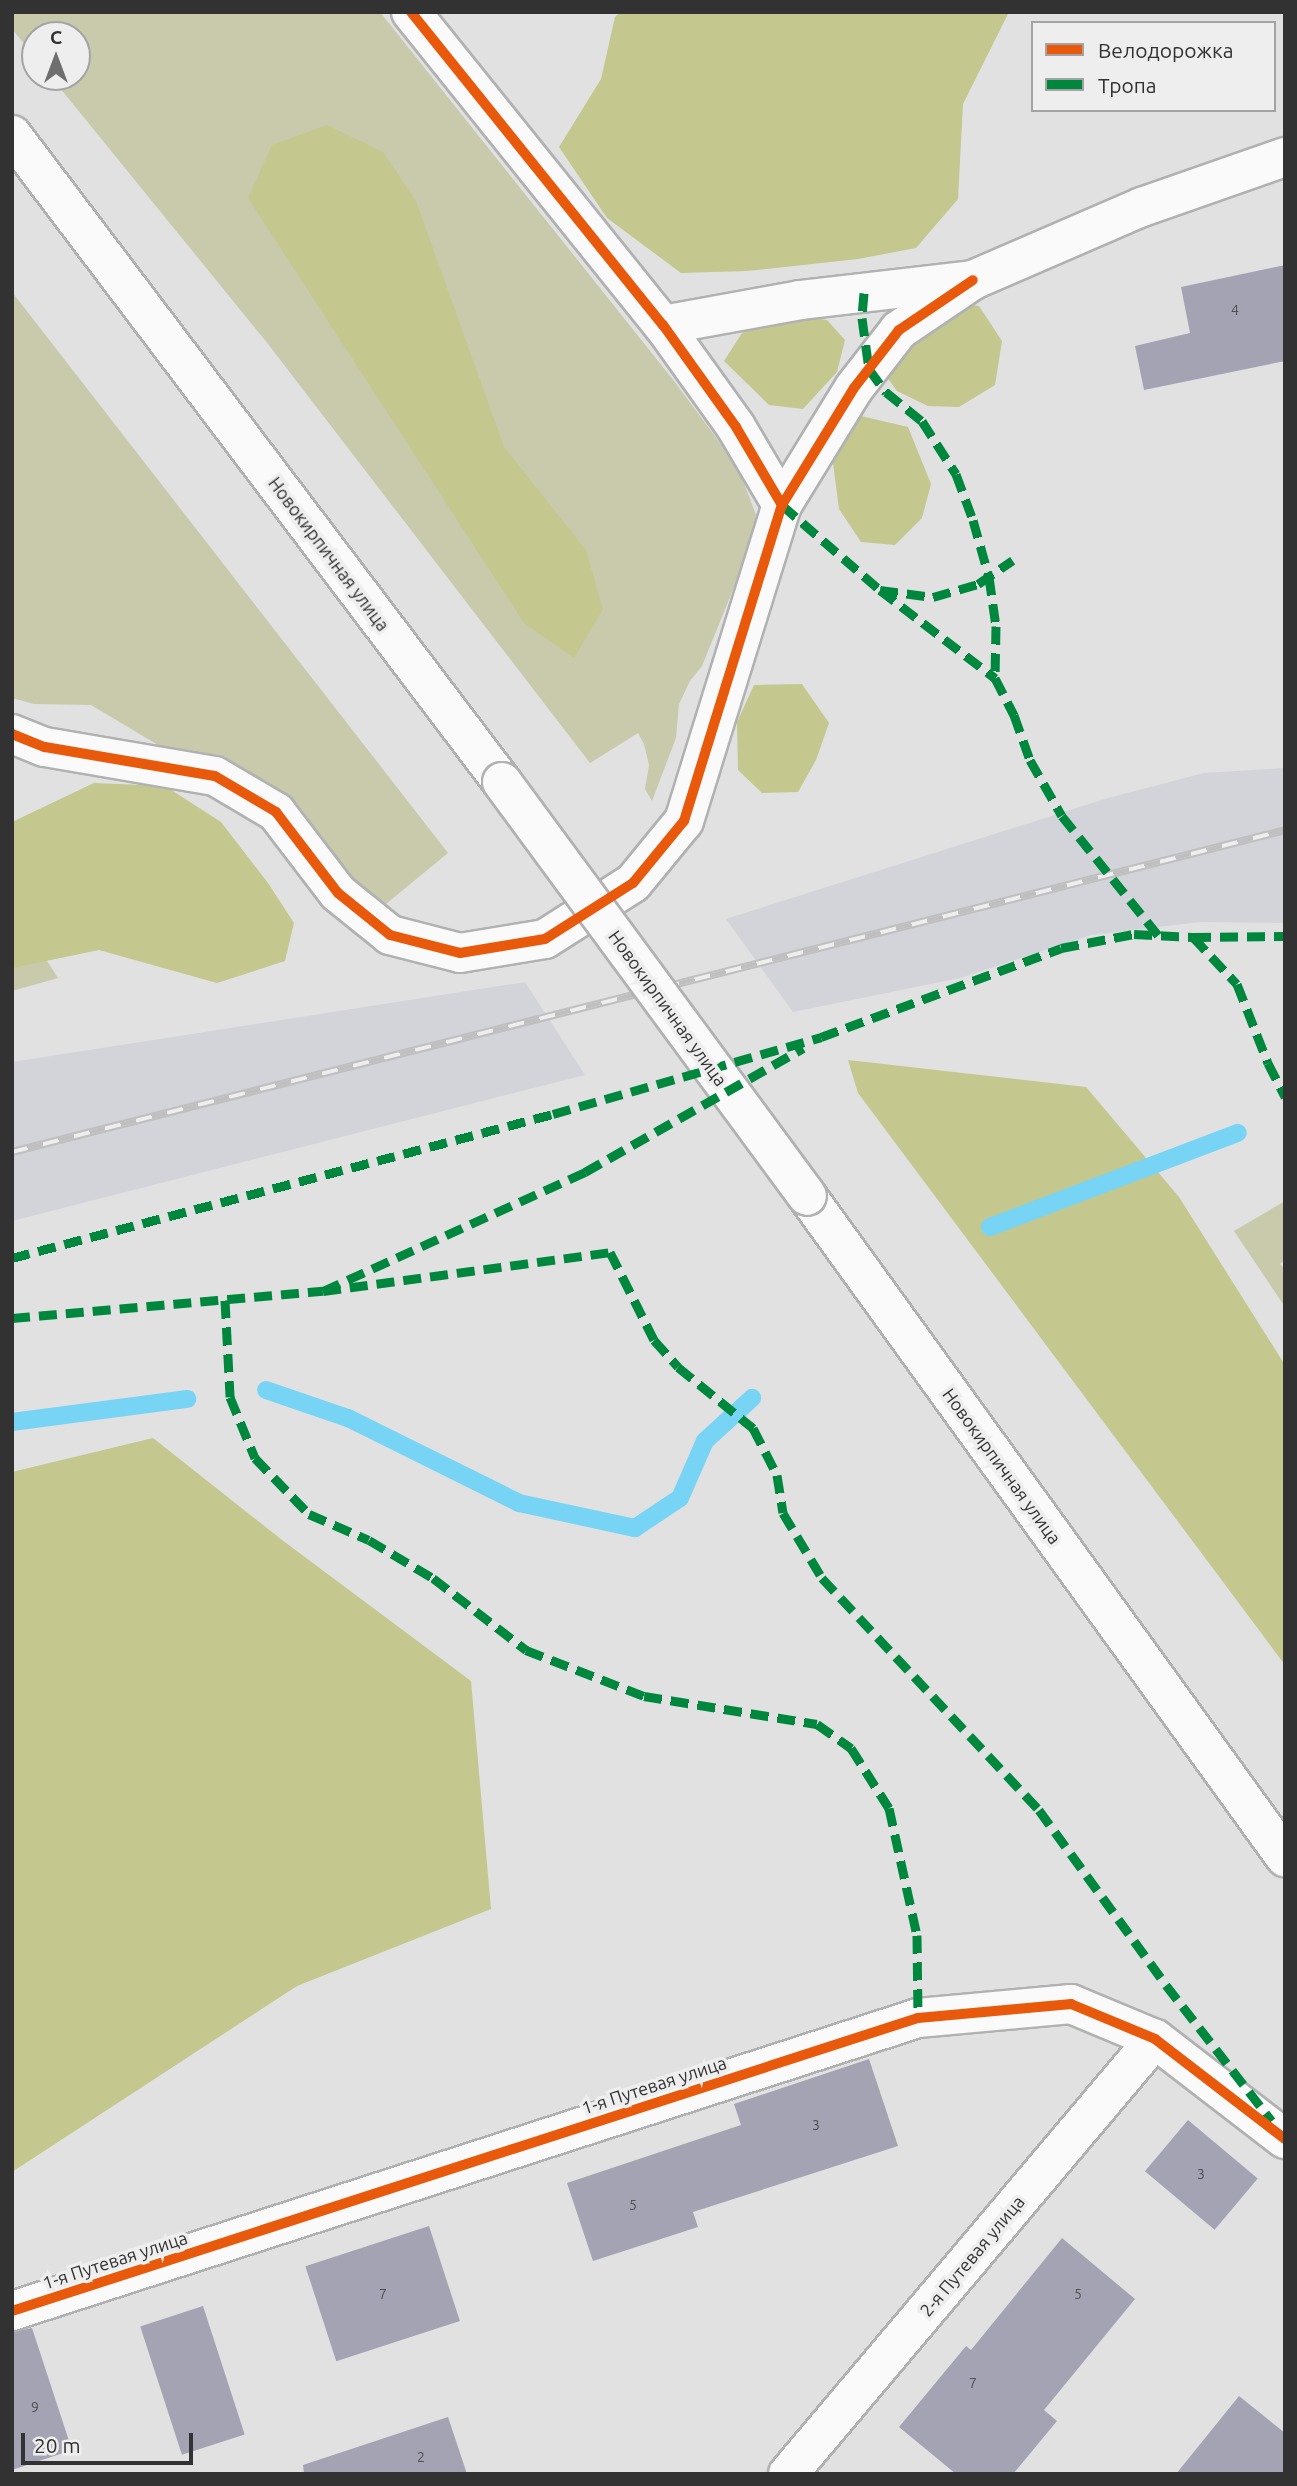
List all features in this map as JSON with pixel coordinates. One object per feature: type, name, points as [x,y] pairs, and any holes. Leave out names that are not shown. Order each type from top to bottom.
[{"type":"street","points":[[411,12],[663,325],[736,426],[782,505]]},
{"type":"street","name":"Новокирпичная улица","points":[[12,135],[502,782],[807,1196],[1285,1857]]},
{"type":"street","points":[[12,734],[45,747],[215,776],[275,812],[338,893],[390,935],[460,953],[545,939],[633,883],[684,821],[782,505],[855,388],[899,330],[973,280],[1142,207],[1285,157]]},
{"type":"street","points":[[663,325],[801,300],[973,280]]},
{"type":"street","name":"1-я Путевая улица","points":[[12,2311],[918,2018],[1071,2004],[1155,2039],[1285,2139]]},
{"type":"street","name":"2-я Путевая улица","points":[[788,2474],[1155,2039]]},
{"type":"shaded area","points":[[1285,768],[1285,923],[1200,922],[1091,935],[960,978],[793,1012],[726,919],[1108,798],[1204,773]]},
{"type":"shaded area","points":[[525,982],[585,1075],[12,1221],[12,1062]]},
{"type":"green space","points":[[12,12],[380,12],[674,381],[738,467],[756,515],[743,565],[702,666],[690,681],[679,704],[676,738],[652,801],[645,789],[649,765],[638,733],[590,763],[268,344],[62,91],[91,91],[91,21],[21,21],[21,40],[12,29]]},
{"type":"green space","points":[[620,12],[1009,12],[963,104],[958,199],[916,248],[858,259],[747,271],[681,273],[607,218],[559,147],[601,79],[615,17]]},
{"type":"green space","points":[[327,125],[383,152],[416,201],[504,447],[586,550],[603,609],[574,658],[524,623],[248,198],[272,145]]},
{"type":"green space","points":[[12,292],[448,853],[375,913],[285,809],[163,748],[91,705],[34,704],[12,698]]},
{"type":"green space","points":[[929,297],[979,306],[1002,341],[995,385],[959,407],[928,406],[897,391],[884,373],[877,328],[898,306]]},
{"type":"green space","points":[[783,313],[827,320],[845,340],[837,372],[803,409],[769,405],[724,361],[742,333]]},
{"type":"green space","points":[[861,416],[908,427],[931,484],[922,518],[895,545],[861,542],[839,509],[833,463]]},
{"type":"green space","points":[[802,684],[829,723],[816,760],[798,792],[762,793],[738,770],[737,722],[754,685]]},
{"type":"green space","points":[[94,783],[165,786],[221,822],[268,883],[294,923],[285,961],[217,983],[99,950],[12,968],[12,822]]},
{"type":"green space","points":[[12,906],[58,978],[12,991]]},
{"type":"green space","points":[[848,1060],[1086,1087],[1179,1197],[1285,1365],[1285,1665],[858,1093]]},
{"type":"green space","points":[[1285,1201],[1285,1260],[1280,1264],[1285,1269],[1285,1307],[1234,1231]]},
{"type":"green space","points":[[153,1438],[282,1540],[471,1681],[491,1909],[297,1986],[12,2172],[12,1472]]},
{"type":"building","points":[[1285,265],[1285,361],[1144,390],[1135,346],[1190,333],[1181,287]]},
{"type":"building","points":[[869,2059],[898,2146],[693,2212],[698,2227],[593,2261],[567,2183],[741,2125],[734,2104]]},
{"type":"building","points":[[1188,2120],[1258,2178],[1215,2230],[1145,2171]]},
{"type":"building","points":[[429,2226],[460,2321],[336,2361],[305,2266]]},
{"type":"building","points":[[1062,2238],[1135,2299],[1044,2410],[1057,2421],[1013,2474],[956,2474],[899,2427],[966,2346],[971,2350]]},
{"type":"building","points":[[203,2306],[245,2434],[182,2455],[140,2326]]},
{"type":"building","points":[[32,2328],[72,2450],[12,2470],[12,2332]]},
{"type":"building","points":[[1239,2396],[1285,2433],[1285,2474],[1176,2474]]},
{"type":"building","points":[[448,2417],[467,2474],[304,2474],[303,2465]]},
{"type":"waterway","points":[[990,1227],[1238,1133]]},
{"type":"waterway","points":[[266,1390],[348,1418],[519,1503],[635,1528],[680,1498],[705,1441],[752,1398]]},
{"type":"waterway","points":[[12,1422],[187,1399]]},
{"type":"railway","points":[[12,1152],[1285,830]]},
{"type":"marked path","points":[[864,293],[862,318],[869,369],[886,392],[922,421],[956,474],[973,520],[989,577],[996,626],[995,678]]},
{"type":"marked path","points":[[782,505],[880,590],[933,597],[978,584],[1013,560]]},
{"type":"marked path","points":[[880,590],[995,678],[1014,715],[1030,760],[1062,816],[1158,935]]},
{"type":"marked path","points":[[12,1258],[553,1114],[821,1037],[1061,948],[1134,934],[1193,937],[1237,984],[1268,1063],[1285,1097]]},
{"type":"marked path","points":[[1193,937],[1285,936]]},
{"type":"marked path","points":[[12,1318],[323,1291],[585,1172],[803,1048]]},
{"type":"marked path","points":[[323,1291],[610,1252],[654,1340],[678,1367],[753,1428],[777,1475],[783,1513],[822,1578],[1039,1810],[1166,1985],[1272,2121]]},
{"type":"marked path","points":[[225,1300],[230,1397],[255,1458],[309,1514],[369,1540],[433,1578],[526,1650],[644,1696],[817,1724],[851,1748],[889,1808],[917,1935],[918,2018]]},
{"type":"cycle path","points":[[411,12],[663,325],[736,427],[782,505]]},
{"type":"cycle path","points":[[12,734],[45,747],[215,776],[276,812],[338,893],[390,935],[460,953],[545,939],[633,883],[684,821],[782,505],[854,388],[899,330],[973,280]]},
{"type":"cycle path","points":[[12,2311],[918,2018],[1071,2004],[1155,2039],[1285,2139]]}]
